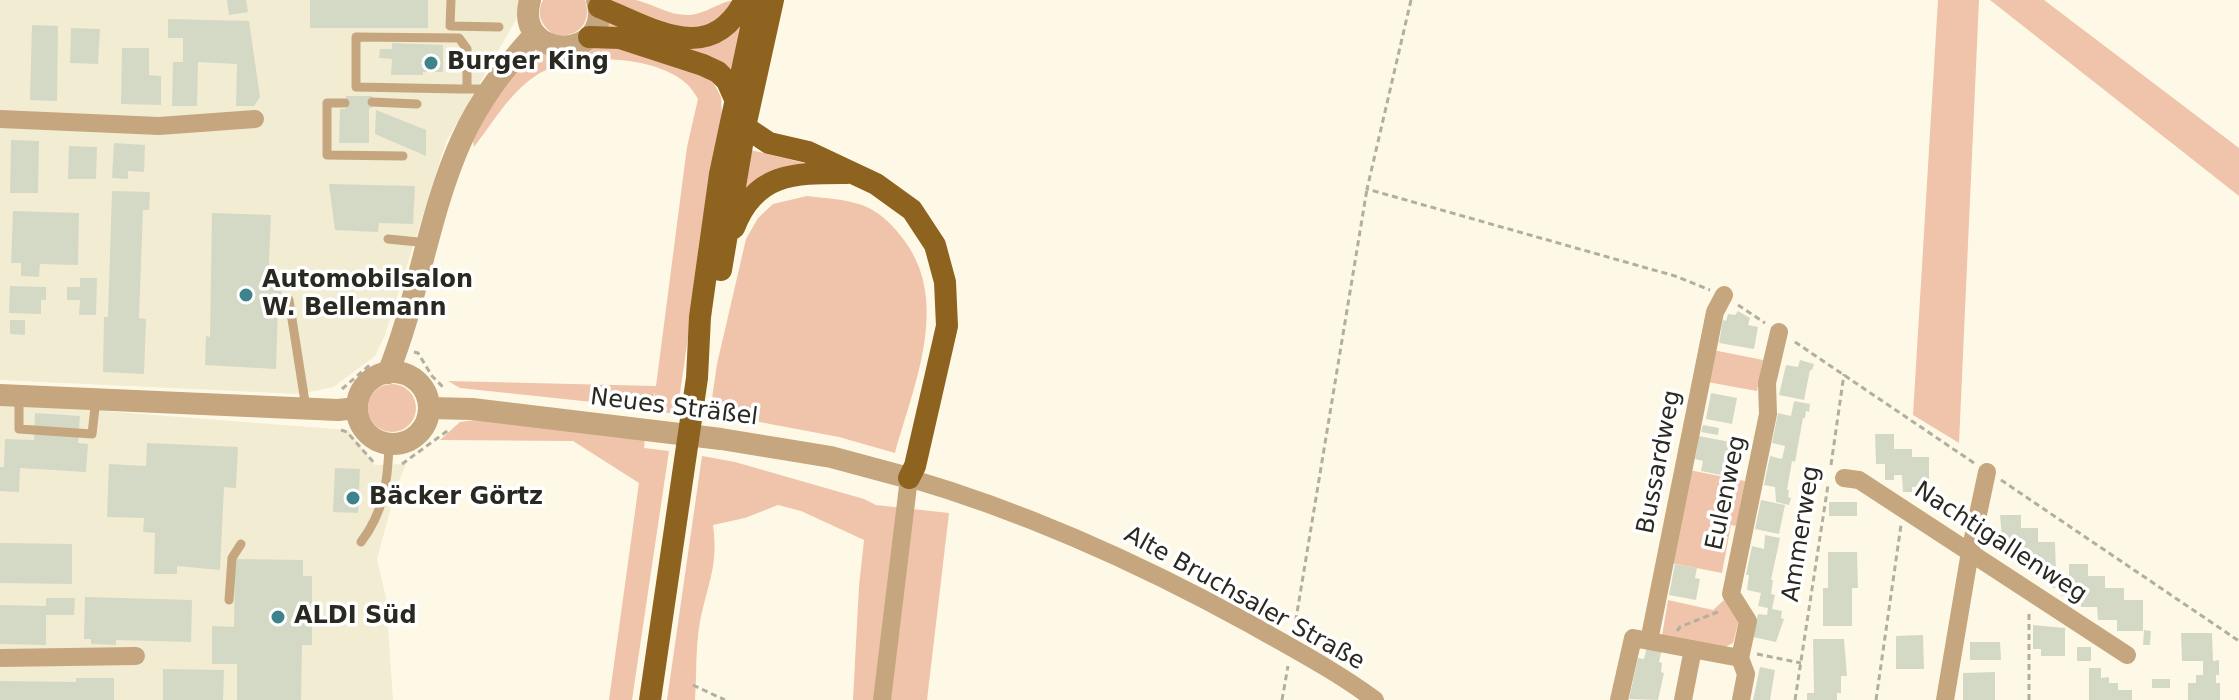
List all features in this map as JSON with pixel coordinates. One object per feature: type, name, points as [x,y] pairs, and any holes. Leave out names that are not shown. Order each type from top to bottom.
[{"type":"main road","points":[[598,4],[653,31],[699,39],[719,32],[736,15],[745,0]]},
{"type":"main road","points":[[650,700],[697,378],[700,317],[718,188],[757,0]]},
{"type":"main road","points":[[697,378],[714,318],[745,127],[773,0]]},
{"type":"main road","points":[[589,37],[620,38],[703,65],[718,72],[727,81],[735,99]]},
{"type":"main road","points":[[745,127],[769,143],[808,152],[876,184],[912,210],[935,245],[945,282],[947,326],[915,466],[909,478]]},
{"type":"main road","points":[[723,260],[736,222],[758,191],[778,179],[800,173],[856,173]]},
{"type":"street","points":[[530,0],[528,16],[535,34],[549,44],[566,48],[589,37],[597,23],[598,4]]},
{"type":"street","points":[[388,373],[410,314],[445,183],[478,89],[535,34]]},
{"type":"street","points":[[0,119],[159,126],[255,119]]},
{"type":"street","name":"Bussardweg","points":[[1649,641],[1715,312],[1724,295]]},
{"type":"street","points":[[410,314],[413,378]]},
{"type":"street","name":"Eulenweg","points":[[1731,594],[1768,414],[1767,383],[1779,332]]},
{"type":"street","points":[[388,373],[401,373],[413,378],[424,391],[429,408],[425,425],[406,442],[380,442],[366,432],[358,417],[357,408],[366,385],[388,373]]},
{"type":"street","points":[[10,396],[357,408]]},
{"type":"street","name":"Neues Sträßel","points":[[429,408],[472,409],[721,439],[831,457],[909,478]]},
{"type":"street","points":[[1945,700],[1987,472]]},
{"type":"street","points":[[882,700],[909,478]]},
{"type":"street","name":"Alte Bruchsaler Straße","points":[[909,478],[1090,543],[1192,593],[1292,648],[1375,700]]},
{"type":"street","name":"Nachtigallenweg","points":[[1834,478],[1859,480],[2127,655]]},
{"type":"street","points":[[1731,594],[1748,621],[1741,655],[1746,674],[1741,700]]},
{"type":"street","points":[[1619,700],[1633,638],[1741,655]]},
{"type":"street","points":[[1683,700],[1693,649]]},
{"type":"street","points":[[0,658],[136,656]]},
{"type":"lane","points":[[451,0],[450,26],[499,27]]},
{"type":"lane","points":[[356,37],[459,38],[467,49],[478,89],[356,87],[356,37]]},
{"type":"lane","points":[[372,102],[417,104]]},
{"type":"lane","points":[[345,103],[327,103],[327,155],[403,156]]},
{"type":"lane","points":[[388,239],[428,243]]},
{"type":"lane","points":[[289,300],[306,408]]},
{"type":"lane","points":[[10,396],[19,429],[92,434],[96,399]]},
{"type":"lane","points":[[361,542],[379,514],[388,474],[389,444]]},
{"type":"lane","points":[[229,600],[232,558],[241,544]]},
{"type":"path","points":[[1282,700],[1367,189],[1411,0]]},
{"type":"path","points":[[1367,189],[1675,276],[1724,295],[2239,641]]},
{"type":"path","name":"Ammerweg","points":[[1795,700],[1834,478],[1844,374]]},
{"type":"path","points":[[1876,700],[1903,510]]},
{"type":"path","points":[[2029,700],[2030,591]]},
{"type":"path","points":[[1670,645],[1680,627],[1725,609],[1731,594]]},
{"type":"path","points":[[1741,655],[1801,663]]},
{"type":"path","points":[[693,685],[725,700]]},
{"type":"shaded area","points":[[0,0],[519,0],[517,18],[446,142],[385,335],[375,356],[333,387],[299,394],[0,380]]},
{"type":"shaded area","points":[[543,0],[585,0],[585,22],[576,32],[553,34],[541,19]]},
{"type":"shaded area","points":[[611,0],[636,0],[669,12],[690,15],[737,0],[715,23],[691,29],[650,20],[613,5]]},
{"type":"shaded area","points":[[1938,0],[1979,0],[1959,443],[1913,415]]},
{"type":"shaded area","points":[[1990,0],[2044,0],[2239,148],[2239,196]]},
{"type":"shaded area","points":[[611,17],[672,41],[742,20],[733,70],[717,61],[607,28]]},
{"type":"shaded area","points":[[601,41],[711,78],[721,97],[722,116],[677,414],[653,411],[655,392],[649,408],[460,388],[448,381],[656,386],[687,147],[698,99],[691,89],[672,74],[634,62],[590,60],[568,63],[550,69],[525,84],[474,147],[473,141],[501,87],[531,54],[558,45]]},
{"type":"shaded area","points":[[747,149],[808,164],[745,193]]},
{"type":"shaded area","points":[[807,196],[848,201],[873,210],[896,230],[916,260],[924,286],[927,313],[924,342],[895,453],[839,437],[733,417],[723,421],[709,419],[717,364],[746,239],[758,218],[773,204]]},
{"type":"shaded area","points":[[1713,350],[1763,360],[1757,391],[1707,382]]},
{"type":"shaded area","points":[[392,384],[409,391],[416,408],[409,425],[392,432],[375,425],[368,408],[375,391]]},
{"type":"shaded area","points":[[0,403],[348,430],[375,465],[406,464],[377,559],[386,598],[393,700],[0,700]]},
{"type":"shaded area","points":[[483,419],[645,438],[644,448],[669,451],[632,700],[609,700],[639,483],[573,441],[440,440],[460,422]]},
{"type":"shaded area","points":[[702,456],[735,462],[876,505],[949,513],[927,700],[853,700],[864,540],[801,511],[778,505],[745,518],[713,525],[714,560],[698,633],[695,700],[667,700]]},
{"type":"shaded area","points":[[1689,470],[1745,481],[1736,526],[1731,525],[1722,573],[1671,563]]},
{"type":"shaded area","points":[[1668,600],[1713,610],[1724,600],[1739,620],[1733,643],[1723,648],[1662,636]]},
{"type":"building","points":[[227,0],[246,0],[248,12],[229,15]]},
{"type":"building","points":[[310,0],[428,0],[428,28],[310,28]]},
{"type":"building","points":[[168,19],[249,21],[260,97],[254,106],[236,106],[237,64],[198,62],[197,106],[172,106],[173,62],[183,62],[183,38],[168,38]]},
{"type":"building","points":[[32,25],[58,26],[57,101],[30,100]]},
{"type":"building","points":[[71,28],[100,29],[98,64],[70,63]]},
{"type":"building","points":[[392,43],[443,45],[443,72],[391,75],[392,59],[379,58],[380,49],[392,49]]},
{"type":"building","points":[[122,48],[149,48],[149,75],[161,76],[161,105],[121,104]]},
{"type":"building","points":[[346,96],[372,96],[369,143],[339,143],[340,109],[346,109]]},
{"type":"building","points":[[376,110],[426,130],[426,156],[375,134]]},
{"type":"building","points":[[11,140],[39,141],[38,193],[10,193]]},
{"type":"building","points":[[114,143],[145,145],[144,172],[128,171],[128,179],[112,178]]},
{"type":"building","points":[[69,146],[97,147],[96,179],[68,179]]},
{"type":"building","points":[[329,184],[415,186],[413,224],[379,223],[378,232],[335,230]]},
{"type":"building","points":[[112,191],[150,192],[149,210],[143,210],[139,318],[146,319],[144,374],[103,372]]},
{"type":"building","points":[[13,211],[79,213],[78,265],[40,264],[39,277],[21,276],[21,263],[11,263]]},
{"type":"building","name":"Automobilsalon W. Bellemann","points":[[212,213],[271,215],[268,283],[282,283],[276,369],[205,365],[206,336],[210,337]]},
{"type":"building","points":[[80,278],[97,278],[96,315],[79,315],[80,300],[67,300],[67,287],[80,287]]},
{"type":"building","points":[[10,286],[46,287],[46,300],[41,300],[41,314],[9,313]]},
{"type":"building","points":[[1738,311],[1750,318],[1748,325],[1758,327],[1754,349],[1719,343],[1723,320],[1726,321],[1728,314],[1735,315]]},
{"type":"building","points":[[10,320],[25,320],[25,335],[10,334]]},
{"type":"building","points":[[1800,360],[1814,364],[1804,400],[1779,395],[1786,365],[1798,367]]},
{"type":"building","points":[[1711,393],[1737,398],[1732,424],[1706,419]]},
{"type":"building","points":[[1794,401],[1810,404],[1809,412],[1806,411],[1803,418],[1795,462],[1792,461],[1787,490],[1791,498],[1789,505],[1776,502],[1775,487],[1764,485],[1770,456],[1782,459],[1785,446],[1772,443],[1778,413],[1791,416]]},
{"type":"building","points":[[35,413],[80,416],[78,443],[88,444],[86,472],[20,468],[19,492],[0,491],[5,439],[34,440]]},
{"type":"building","points":[[1703,425],[1719,428],[1718,435],[1701,432]]},
{"type":"building","points":[[1875,434],[1894,434],[1894,449],[1912,449],[1912,457],[1929,457],[1929,487],[1912,487],[1912,492],[1903,492],[1902,475],[1894,475],[1894,480],[1885,480],[1885,464],[1876,464]]},
{"type":"building","points":[[1699,436],[1730,442],[1721,475],[1701,471],[1703,461],[1695,459]]},
{"type":"building","points":[[147,443],[238,447],[236,488],[224,487],[220,570],[177,566],[177,574],[154,574],[155,533],[143,532],[144,518],[107,517],[109,464],[146,466]]},
{"type":"building","points":[[335,468],[360,469],[358,513],[333,512]]},
{"type":"building","points":[[1761,500],[1785,505],[1779,534],[1755,529]]},
{"type":"building","points":[[1829,502],[1857,502],[1857,516],[1829,516]]},
{"type":"building","points":[[2000,515],[2021,515],[2021,528],[2038,528],[2038,542],[2055,542],[2056,573],[2061,573],[2061,582],[2069,582],[2069,564],[2088,564],[2088,576],[2105,576],[2105,588],[2124,588],[2124,600],[2143,600],[2143,631],[2117,631],[2117,620],[2098,620],[2097,607],[2081,607],[2080,596],[2061,596],[2061,588],[2052,588],[2052,573],[2038,573],[2038,562],[2021,562],[2021,549],[2003,549]]},
{"type":"building","points":[[1765,535],[1780,538],[1771,580],[1771,594],[1775,595],[1772,609],[1782,611],[1781,618],[1784,619],[1776,642],[1753,637],[1758,614],[1767,615],[1768,608],[1758,606],[1761,593],[1747,590],[1749,575],[1746,575],[1752,546],[1764,549]]},
{"type":"building","points":[[0,543],[72,544],[72,584],[0,583]]},
{"type":"building","points":[[1828,552],[1857,552],[1858,588],[1852,588],[1852,626],[1823,626],[1823,588],[1828,588]]},
{"type":"building","points":[[235,559],[303,560],[303,576],[312,576],[312,645],[302,645],[301,700],[237,700],[237,664],[212,664],[212,626],[234,627]]},
{"type":"building","points":[[1675,564],[1697,568],[1695,578],[1700,579],[1696,600],[1669,595]]},
{"type":"building","points":[[85,597],[192,600],[191,642],[116,640],[116,645],[91,644],[91,639],[84,639]]},
{"type":"building","points":[[46,598],[75,598],[74,615],[46,615],[46,645],[0,644],[0,605],[46,606]]},
{"type":"building","points":[[2033,625],[2065,628],[2065,656],[2041,656],[2041,649],[2033,649]]},
{"type":"building","points":[[2144,630],[2151,631],[2150,645],[2143,645]]},
{"type":"building","points":[[2181,633],[2212,633],[2213,661],[2219,660],[2216,683],[2220,683],[2220,700],[2188,700],[2188,683],[2196,683],[2196,675],[2203,675],[2203,661],[2182,661]]},
{"type":"building","points":[[1923,635],[1924,669],[1896,669],[1896,636]]},
{"type":"building","points":[[1813,639],[1844,639],[1847,676],[1841,676],[1841,693],[1837,693],[1837,700],[1807,700],[1807,693],[1814,693]]},
{"type":"building","points":[[1970,642],[2000,642],[2001,660],[1970,660]]},
{"type":"building","points":[[1647,646],[1662,649],[1659,662],[1664,673],[1658,700],[1629,699],[1638,658],[1644,659]]},
{"type":"building","points":[[2077,647],[2091,647],[2091,661],[2077,661]]},
{"type":"building","points":[[1760,667],[1775,670],[1770,700],[1753,700]]},
{"type":"building","points":[[2089,668],[2101,668],[2101,678],[2109,677],[2109,683],[2118,683],[2118,690],[2132,690],[2132,700],[2089,700]]},
{"type":"building","points":[[163,669],[224,670],[223,700],[163,700]]},
{"type":"building","points":[[1995,672],[1995,700],[1963,700],[1963,673]]},
{"type":"building","points":[[76,678],[114,678],[114,700],[0,700],[0,681],[76,682]]},
{"type":"building","points":[[2152,679],[2170,679],[2170,688],[2152,688]]},
{"type":"place","name":"Burger King","points":[[431,63]]},
{"type":"place","name":"Automobilsalon W. Bellemann","points":[[246,295]]},
{"type":"place","name":"Bäcker Görtz","points":[[353,498]]},
{"type":"place","name":"ALDI Süd","points":[[278,617]]}]
